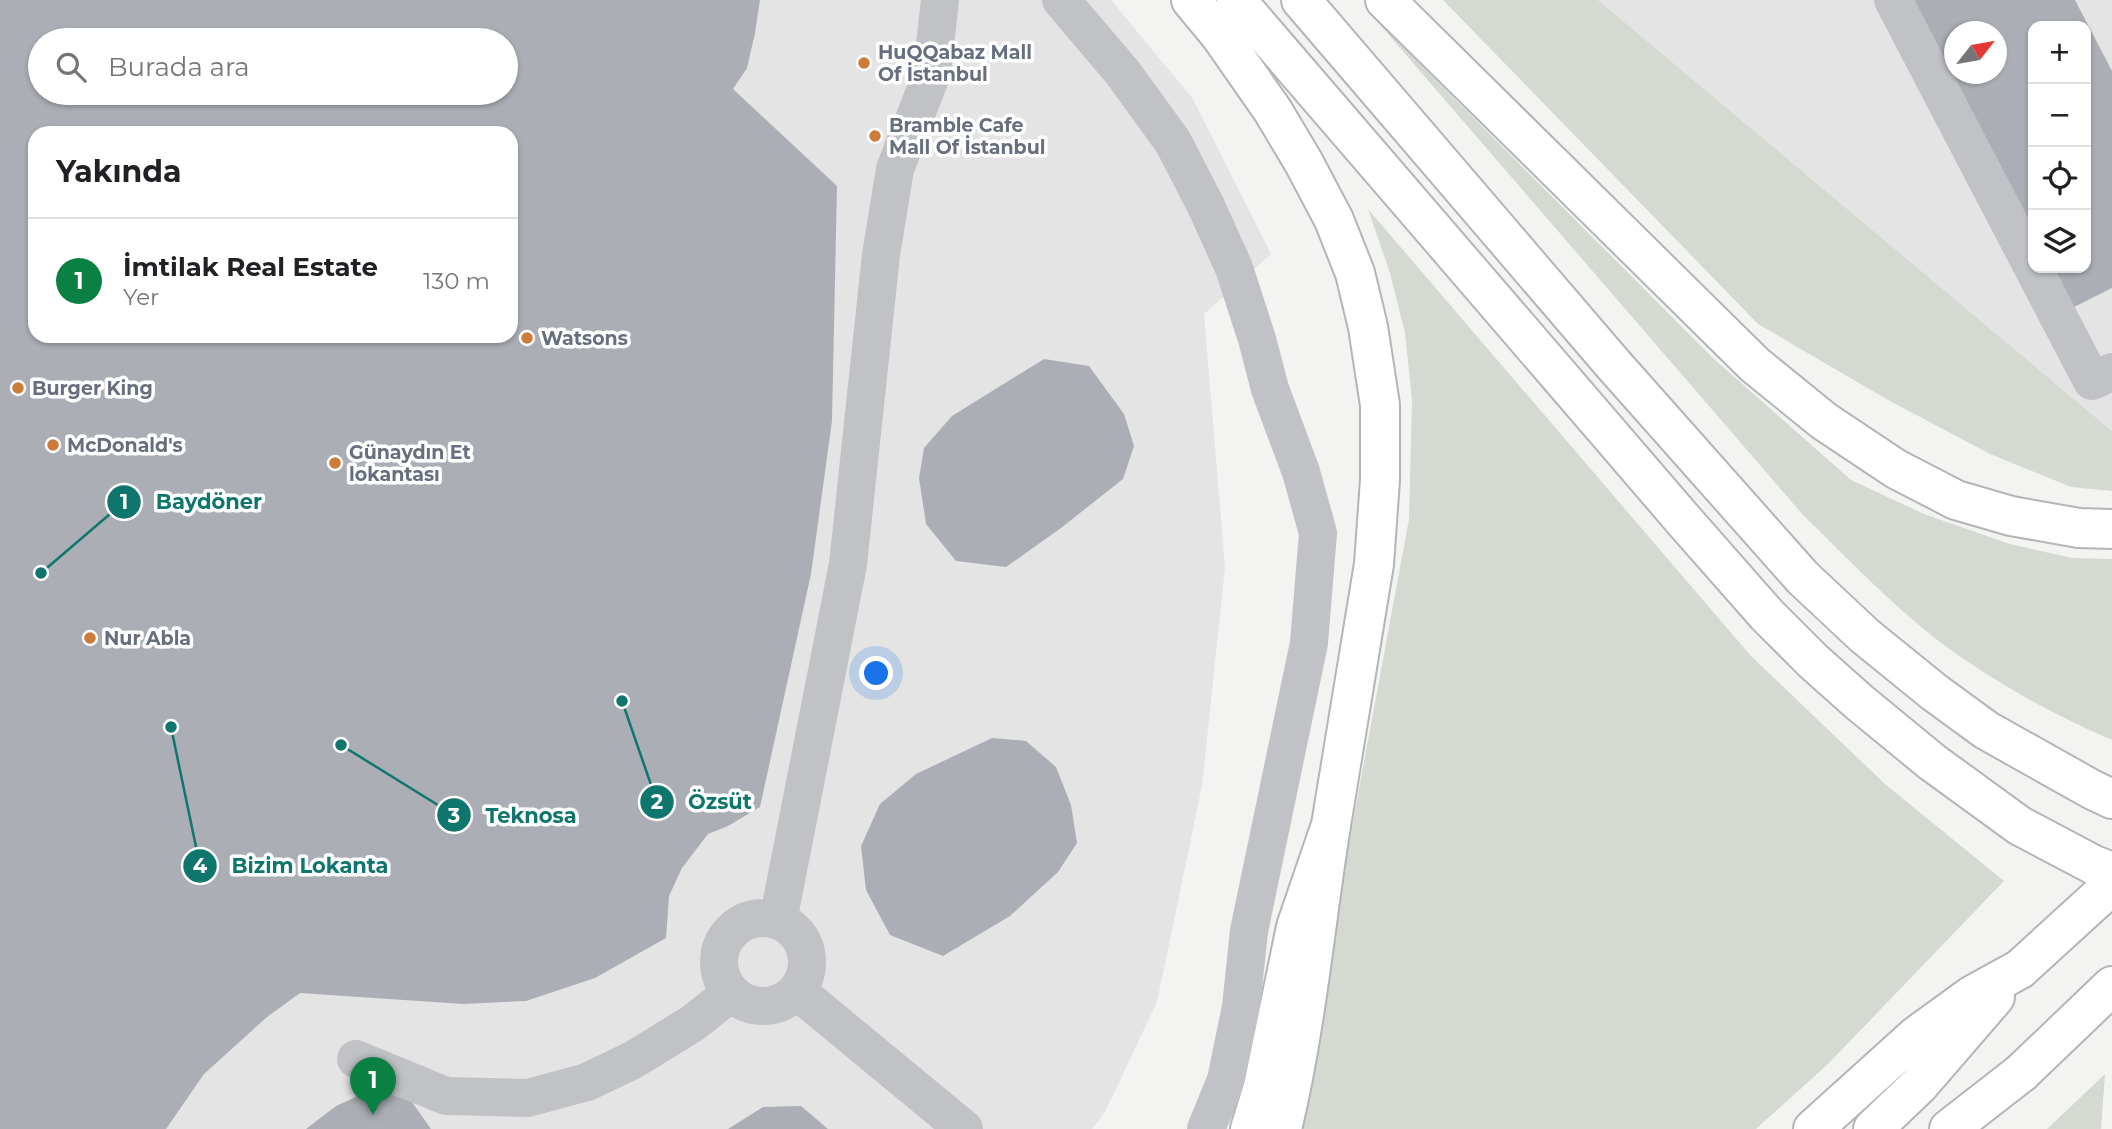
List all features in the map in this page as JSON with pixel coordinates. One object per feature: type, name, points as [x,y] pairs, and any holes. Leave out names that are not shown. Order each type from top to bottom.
[{"type":"main road","points":[[1191,0],[1220,35],[1273,111],[1334,220],[1355,273],[1368,327],[1380,405],[1380,480],[1374,564],[1304,1010],[1282,1129]]},
{"type":"main road","points":[[1236,0],[1767,615],[1813,662],[1933,762],[2020,826],[2112,872]]},
{"type":"main road","points":[[1301,0],[1613,364],[1803,578],[1865,636],[1986,730],[2101,794]]},
{"type":"main road","points":[[1385,0],[1755,365],[1824,421],[1896,469],[1955,500],[2011,516],[2079,528],[2112,529]]},
{"type":"main road","points":[[1250,1129],[1263,1087],[1296,927],[1331,825]]},
{"type":"main road","points":[[1873,1129],[1919,1085],[2020,969],[2112,885]]},
{"type":"main road","points":[[1813,1129],[1916,1036],[1971,996],[2020,969]]},
{"type":"main road","points":[[1949,1129],[2021,1073],[2112,986]]},
{"type":"main road","points":[[1987,1129],[2021,1073]]},
{"type":"lane","points":[[778,921],[848,565],[881,255],[895,169],[932,73],[940,0]]},
{"type":"lane","points":[[1061,0],[1123,73],[1173,142],[1234,268],[1270,389],[1301,472],[1318,533],[1309,643],[1250,932],[1241,1007],[1226,1080],[1206,1129]]},
{"type":"lane","points":[[1893,0],[2092,381],[2112,372]]},
{"type":"lane","points":[[764,918],[791,928],[806,951],[807,966],[797,992],[786,1001],[772,1006],[743,1002],[731,993],[722,980],[719,966],[720,951],[726,938],[736,927],[750,920],[764,918]]},
{"type":"lane","points":[[797,992],[964,1129]]},
{"type":"lane","points":[[356,1059],[446,1096],[528,1098],[587,1082],[633,1060],[693,1023],[731,993]]},
{"type":"shaded area","points":[[0,0],[1111,0],[1193,99],[1271,254],[1204,314],[1225,568],[1202,786],[1157,1002],[1105,1112],[1092,1129],[0,1129]]},
{"type":"shaded area","points":[[1443,0],[1598,0],[2112,431],[2112,491],[2071,487],[1990,454],[1888,400],[1758,324]]},
{"type":"shaded area","points":[[1598,0],[2112,0],[2112,431]]},
{"type":"shaded area","points":[[1375,19],[1715,360],[1851,480],[1924,514],[2010,544],[2072,558],[2112,559],[2112,740],[2021,695],[1957,654],[1901,610],[1852,563],[1803,515]]},
{"type":"shaded area","points":[[1368,209],[1751,656],[1885,784],[2004,881],[1828,1064],[1756,1129],[1296,1129],[1409,519],[1412,400],[1405,333],[1390,273]]},
{"type":"shaded area","points":[[2105,1074],[2101,1129],[2047,1129]]},
{"type":"building","points":[[0,0],[760,0],[747,68],[733,89],[837,186],[832,421],[811,574],[760,807],[728,826],[708,834],[682,868],[669,896],[666,938],[595,978],[526,1001],[463,1004],[300,993],[267,1017],[204,1074],[166,1129],[0,1129]]},
{"type":"building","points":[[1898,0],[2075,0],[2086,21],[2028,21],[2028,252]]},
{"type":"building","points":[[2091,31],[2112,71],[2112,288],[2060,314],[2039,273],[2091,273]]},
{"type":"building","points":[[1044,359],[1089,366],[1124,414],[1134,446],[1123,479],[1006,567],[956,561],[926,524],[919,478],[924,448],[952,416]]},
{"type":"building","points":[[992,738],[1026,741],[1056,767],[1071,805],[1077,843],[1058,872],[1010,916],[943,956],[890,935],[866,890],[861,846],[880,804],[916,774]]},
{"type":"building","points":[[375,1088],[412,1102],[431,1129],[306,1129],[336,1106]]},
{"type":"building","points":[[801,1106],[828,1129],[728,1129],[763,1107]]},
{"type":"place","name":"HuQQabaz Mall Of İstanbul","points":[[864,63]]},
{"type":"place","name":"Bramble Cafe Mall Of İstanbul","points":[[875,136]]},
{"type":"place","name":"Watsons","points":[[527,338]]},
{"type":"place","name":"Burger King","points":[[18,388]]},
{"type":"place","name":"McDonald's","points":[[53,445]]},
{"type":"place","name":"Günaydın Et lokantası","points":[[335,463]]},
{"type":"place","name":"Baydöner","points":[[41,573]]},
{"type":"place","name":"Nur Abla","points":[[90,638]]},
{"type":"place","name":"Özsüt","points":[[622,701]]},
{"type":"place","name":"Bizim Lokanta","points":[[171,727]]},
{"type":"place","name":"Teknosa","points":[[341,745]]},
{"type":"place","name":"İmtilak Real Estate","points":[[373,1115]]}]
